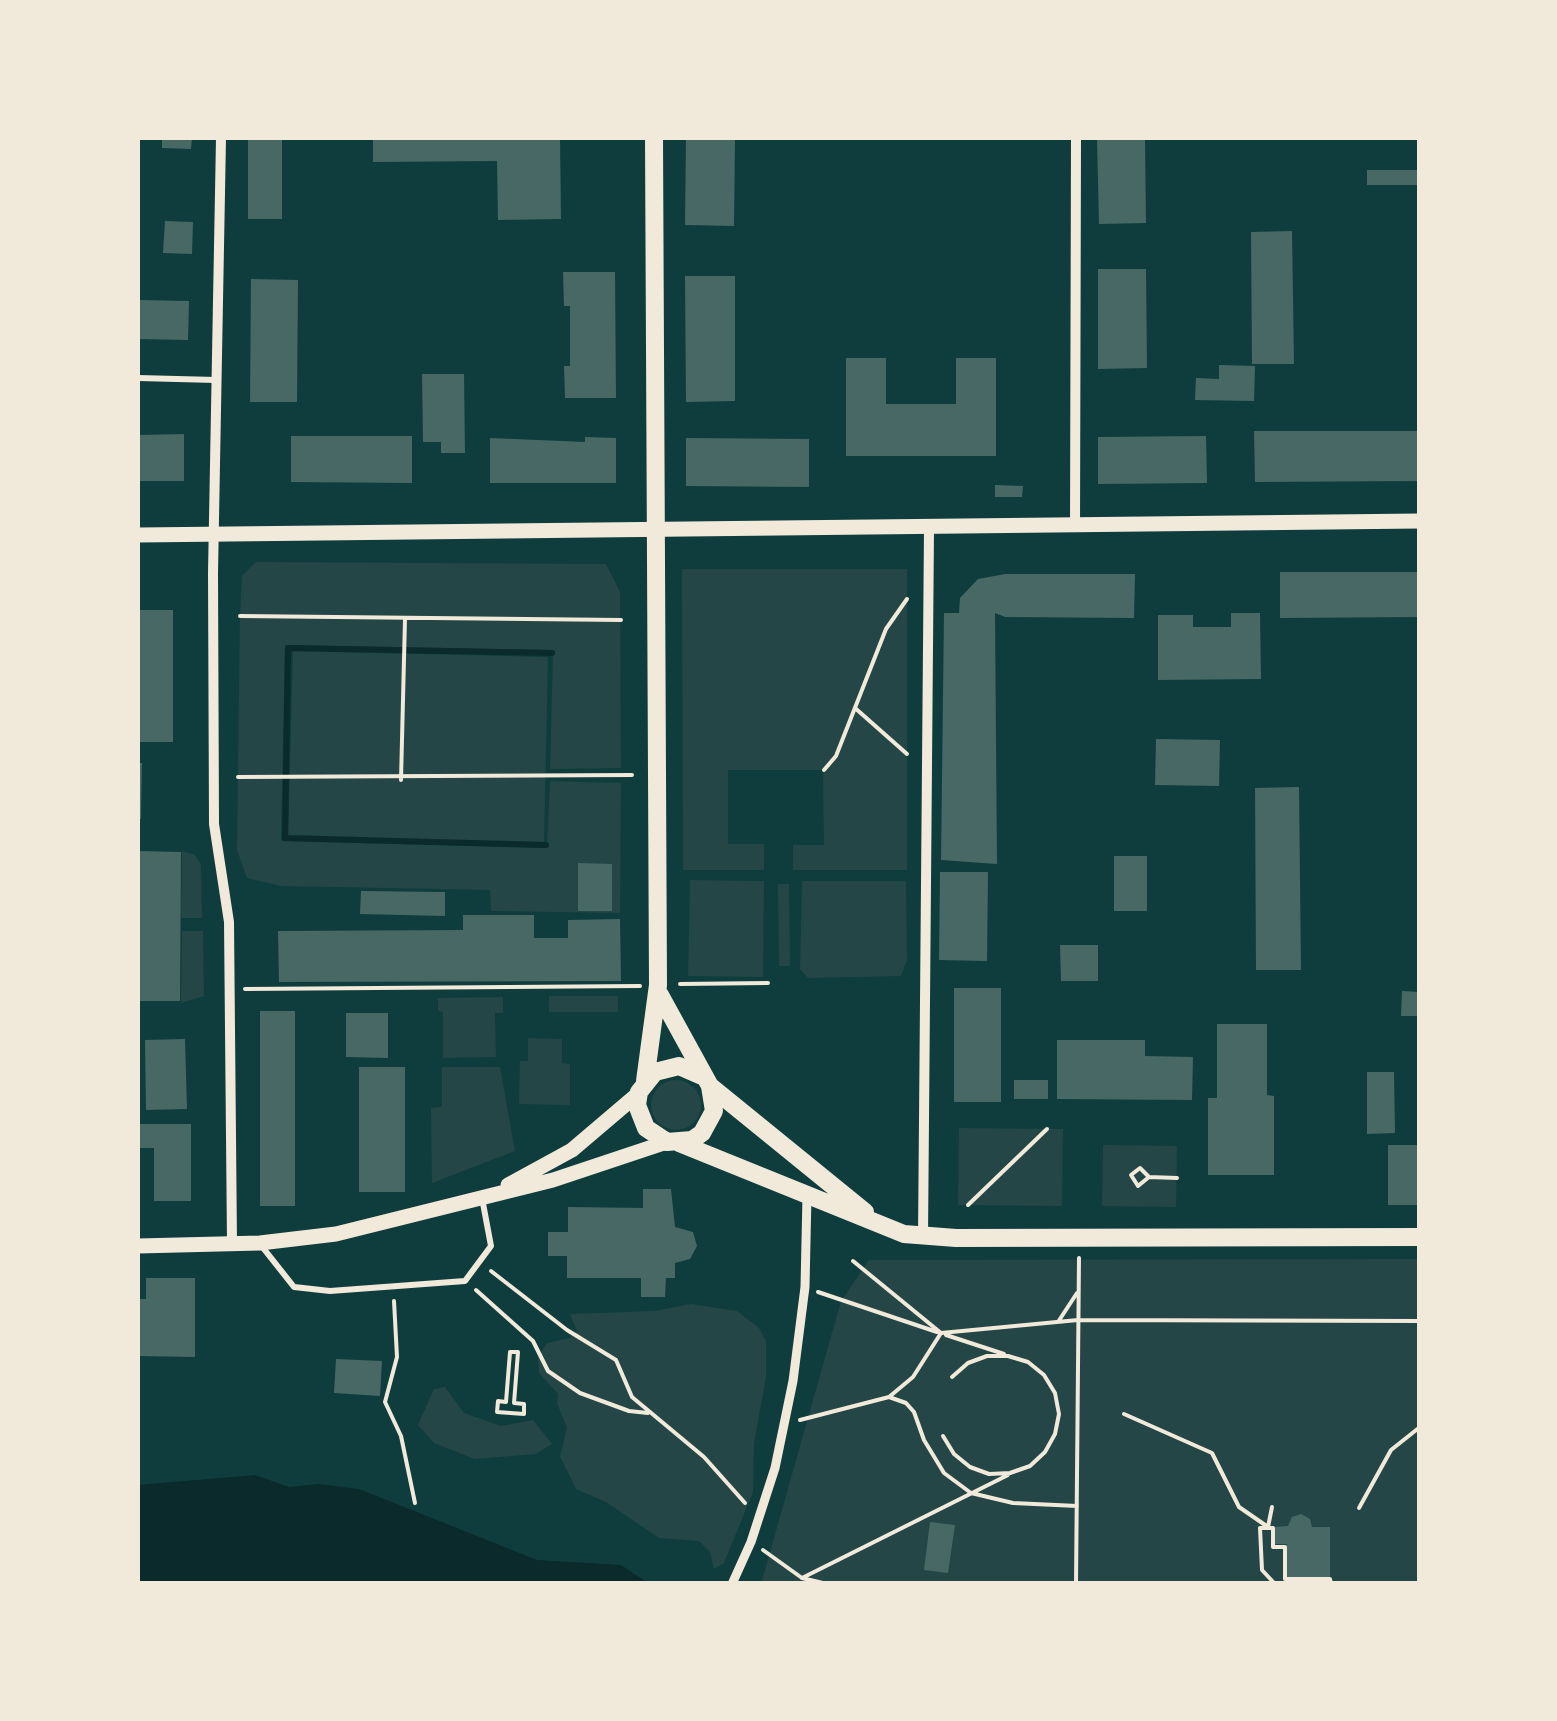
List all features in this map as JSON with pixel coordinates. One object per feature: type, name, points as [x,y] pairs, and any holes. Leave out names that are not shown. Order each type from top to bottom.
[{"type":"main road","points":[[654,138],[658,985],[642,1087],[640,1117],[646,1128],[883,1228],[922,1237],[1420,1237]]},
{"type":"main road","points":[[658,985],[662,1006],[714,1098],[710,1122],[692,1140],[673,1142]]},
{"type":"main road","points":[[642,1087],[654,1072],[679,1066],[706,1081],[883,1228]]},
{"type":"street","points":[[221,138],[214,824],[228,900],[232,1244]]},
{"type":"street","points":[[1075,528],[1076,138]]},
{"type":"street","points":[[138,536],[1420,521]]},
{"type":"street","points":[[922,1237],[929,529]]},
{"type":"street","points":[[482,1198],[572,1150],[622,1111],[642,1087]]},
{"type":"street","points":[[138,1246],[260,1243],[391,1223],[553,1180],[673,1142]]},
{"type":"street","points":[[734,1579],[751,1542],[775,1468],[804,1286],[807,1195]]},
{"type":"lane","points":[[138,378],[216,380]]},
{"type":"lane","points":[[260,1243],[294,1286],[330,1291],[465,1281],[491,1246],[482,1198]]},
{"type":"path","points":[[824,770],[836,756],[886,628],[907,599]]},
{"type":"path","points":[[240,616],[621,620]]},
{"type":"path","points":[[401,780],[405,618]]},
{"type":"path","points":[[855,708],[907,754]]},
{"type":"path","points":[[238,778],[401,780],[632,775]]},
{"type":"path","points":[[230,989],[768,983]]},
{"type":"path","points":[[968,1205],[1047,1129]]},
{"type":"path","points":[[1149,1177],[1177,1178]]},
{"type":"path","points":[[1076,1584],[1079,1238]]},
{"type":"path","points":[[853,1261],[941,1333],[1078,1320],[1420,1321]]},
{"type":"path","points":[[479,1262],[566,1330],[616,1360],[632,1397],[746,1500],[743,1519]]},
{"type":"path","points":[[465,1281],[534,1340],[548,1371],[580,1394],[629,1412],[652,1414]]},
{"type":"path","points":[[393,1286],[397,1357],[385,1402],[401,1436],[415,1503]]},
{"type":"path","points":[[802,1578],[1030,1466],[1046,1452],[1056,1434],[1058,1414],[1055,1393],[1044,1375],[1028,1362],[804,1286]]},
{"type":"path","points":[[1058,1322],[1079,1291]]},
{"type":"path","points":[[783,1425],[889,1397],[913,1376],[941,1333]]},
{"type":"path","points":[[510,1352],[518,1352],[514,1403],[524,1404],[524,1414],[497,1412],[498,1401],[506,1402],[510,1352]]},
{"type":"path","points":[[952,1377],[987,1356],[1008,1356]]},
{"type":"path","points":[[889,1397],[906,1403],[914,1412],[924,1440],[944,1473],[971,1493],[1014,1503],[1077,1506]]},
{"type":"path","points":[[1124,1414],[1212,1453],[1239,1507],[1273,1528],[1273,1547],[1285,1547],[1285,1579],[1330,1580],[1330,1584]]},
{"type":"path","points":[[1360,1508],[1391,1450],[1420,1427]]},
{"type":"path","points":[[943,1436],[954,1454],[970,1467],[1010,1474]]},
{"type":"path","points":[[1268,1527],[1272,1508]]},
{"type":"path","points":[[1268,1527],[1260,1528],[1262,1570],[1275,1584]]},
{"type":"path","points":[[751,1542],[802,1578],[826,1584]]},
{"type":"shaded area","points":[[256,562],[606,564],[620,592],[621,768],[550,769],[553,650],[285,645],[281,841],[547,848],[550,781],[621,783],[620,913],[491,911],[490,890],[281,886],[247,878],[237,850],[240,616],[242,576]]},
{"type":"shaded area","points":[[682,569],[907,569],[907,870],[793,870],[793,845],[824,845],[823,770],[728,770],[728,844],[764,844],[764,870],[683,870]]},
{"type":"shaded area","points":[[293,651],[548,657],[544,842],[288,838]]},
{"type":"shaded area","points":[[182,851],[195,855],[201,865],[202,918],[181,918]]},
{"type":"shaded area","points":[[690,880],[764,881],[763,977],[688,976]]},
{"type":"shaded area","points":[[802,881],[906,881],[907,960],[901,976],[808,978],[800,969]]},
{"type":"shaded area","points":[[778,884],[789,884],[790,966],[779,966]]},
{"type":"shaded area","points":[[182,931],[203,931],[204,996],[181,1003]]},
{"type":"shaded area","points":[[549,996],[618,996],[618,1012],[549,1012]]},
{"type":"shaded area","points":[[503,997],[503,1013],[495,1013],[496,1057],[443,1058],[443,1012],[438,1011],[438,998]]},
{"type":"shaded area","points":[[528,1038],[562,1039],[562,1063],[570,1064],[570,1105],[519,1104],[520,1061],[528,1061]]},
{"type":"shaded area","points":[[442,1067],[500,1067],[515,1151],[432,1183],[431,1108],[442,1107]]},
{"type":"shaded area","points":[[676,1080],[693,1088],[701,1105],[693,1122],[676,1130],[659,1122],[651,1105],[659,1088]]},
{"type":"shaded area","points":[[959,1128],[1063,1129],[1062,1206],[958,1205]]},
{"type":"shaded area","points":[[1103,1145],[1177,1146],[1176,1207],[1102,1206]]},
{"type":"shaded area","points":[[1419,1259],[1419,1583],[761,1584],[841,1301],[869,1260]]},
{"type":"shaded area","points":[[691,1304],[737,1311],[759,1328],[766,1341],[766,1377],[754,1444],[753,1492],[724,1563],[714,1569],[710,1552],[699,1541],[659,1538],[606,1502],[576,1489],[560,1456],[567,1428],[557,1403],[558,1394],[539,1373],[538,1357],[547,1343],[570,1338],[577,1331],[570,1314],[655,1311]]},
{"type":"shaded area","points":[[445,1387],[464,1413],[501,1426],[533,1420],[552,1444],[536,1454],[475,1459],[434,1443],[418,1425],[434,1389]]},
{"type":"shaded area","points":[[255,1475],[289,1487],[319,1484],[359,1489],[537,1560],[621,1565],[648,1583],[138,1583],[138,1485]]},
{"type":"building","points":[[162,138],[192,138],[191,149],[162,148]]},
{"type":"building","points":[[248,138],[282,138],[282,219],[248,219]]},
{"type":"building","points":[[373,138],[560,138],[561,219],[498,220],[497,161],[373,162]]},
{"type":"building","points":[[686,138],[735,138],[734,226],[685,225]]},
{"type":"building","points":[[1097,138],[1145,138],[1146,223],[1099,224]]},
{"type":"building","points":[[1367,170],[1420,170],[1420,185],[1367,185]]},
{"type":"building","points":[[165,221],[193,222],[192,254],[163,253]]},
{"type":"building","points":[[1292,231],[1294,364],[1252,364],[1251,232]]},
{"type":"building","points":[[1098,269],[1146,269],[1147,368],[1098,369]]},
{"type":"building","points":[[563,272],[615,272],[616,398],[565,398],[564,366],[570,366],[570,306],[564,306]]},
{"type":"building","points":[[685,276],[735,276],[735,401],[686,402]]},
{"type":"building","points":[[251,279],[298,280],[297,402],[250,402]]},
{"type":"building","points":[[138,300],[189,301],[188,340],[138,339]]},
{"type":"building","points":[[846,358],[886,358],[886,404],[956,404],[956,358],[996,358],[996,456],[846,456]]},
{"type":"building","points":[[1219,365],[1255,366],[1254,401],[1195,400],[1196,378],[1219,379]]},
{"type":"building","points":[[422,374],[464,374],[465,453],[441,453],[441,442],[423,442]]},
{"type":"building","points":[[1254,431],[1419,431],[1420,481],[1255,482]]},
{"type":"building","points":[[184,434],[184,481],[138,481],[138,435]]},
{"type":"building","points":[[291,436],[412,436],[412,483],[291,482]]},
{"type":"building","points":[[1206,436],[1207,483],[1098,484],[1098,437]]},
{"type":"building","points":[[585,437],[616,438],[616,483],[490,483],[490,438],[585,442]]},
{"type":"building","points":[[686,438],[809,439],[809,487],[686,486]]},
{"type":"building","points":[[995,485],[1023,486],[1022,497],[995,497]]},
{"type":"building","points":[[1280,572],[1420,572],[1420,617],[1280,618]]},
{"type":"building","points":[[1005,574],[1135,574],[1134,618],[1005,617],[995,613],[997,864],[941,860],[944,613],[959,613],[960,598],[978,579]]},
{"type":"building","points":[[138,610],[173,610],[173,742],[138,742]]},
{"type":"building","points":[[1231,613],[1260,613],[1261,679],[1158,680],[1158,615],[1193,615],[1193,627],[1231,627]]},
{"type":"building","points":[[1156,739],[1220,740],[1219,786],[1155,785]]},
{"type":"building","points":[[138,763],[142,763],[141,819],[138,819]]},
{"type":"building","points":[[1299,787],[1301,970],[1256,970],[1255,788]]},
{"type":"building","points":[[138,851],[181,852],[180,1001],[138,1001]]},
{"type":"building","points":[[1114,856],[1147,856],[1147,911],[1114,911]]},
{"type":"building","points":[[578,863],[612,864],[612,911],[578,911]]},
{"type":"building","points":[[940,872],[988,872],[987,961],[939,960]]},
{"type":"building","points":[[361,891],[445,892],[445,916],[360,914]]},
{"type":"building","points":[[463,915],[534,915],[534,938],[568,938],[568,920],[620,919],[621,981],[279,982],[278,931],[463,930]]},
{"type":"building","points":[[1060,945],[1098,945],[1098,981],[1061,981]]},
{"type":"building","points":[[954,988],[1001,988],[1001,1102],[954,1102]]},
{"type":"building","points":[[1402,991],[1420,992],[1420,1016],[1401,1016]]},
{"type":"building","points":[[260,1011],[295,1011],[295,1206],[260,1206]]},
{"type":"building","points":[[346,1013],[388,1013],[388,1058],[346,1057]]},
{"type":"building","points":[[1217,1024],[1267,1024],[1267,1095],[1274,1096],[1274,1175],[1208,1175],[1208,1098],[1217,1098]]},
{"type":"building","points":[[185,1039],[187,1109],[146,1110],[145,1040]]},
{"type":"building","points":[[1057,1040],[1145,1040],[1145,1056],[1193,1057],[1192,1100],[1057,1099]]},
{"type":"building","points":[[359,1067],[405,1067],[405,1192],[359,1192]]},
{"type":"building","points":[[1367,1072],[1394,1072],[1395,1133],[1367,1134]]},
{"type":"building","points":[[1014,1080],[1048,1080],[1048,1099],[1014,1099]]},
{"type":"building","points":[[138,1124],[191,1124],[191,1201],[154,1201],[154,1148],[138,1148]]},
{"type":"building","points":[[1388,1145],[1420,1145],[1420,1205],[1388,1205]]},
{"type":"building","points":[[643,1189],[671,1189],[675,1227],[693,1232],[697,1246],[690,1259],[675,1263],[675,1278],[666,1278],[665,1297],[641,1297],[641,1278],[567,1278],[567,1256],[548,1256],[548,1232],[568,1232],[568,1207],[643,1208]]},
{"type":"building","points":[[146,1278],[195,1278],[195,1357],[138,1356],[138,1299],[146,1299]]},
{"type":"building","points":[[336,1359],[382,1361],[380,1396],[334,1393]]},
{"type":"building","points":[[1301,1514],[1310,1519],[1312,1527],[1330,1527],[1330,1578],[1287,1578],[1287,1544],[1275,1544],[1275,1527],[1288,1526],[1292,1517]]},
{"type":"building","points":[[930,1522],[955,1525],[948,1573],[924,1570]]},
{"type":"waterway","points":[[546,845],[285,838],[288,648],[552,653]]}]
